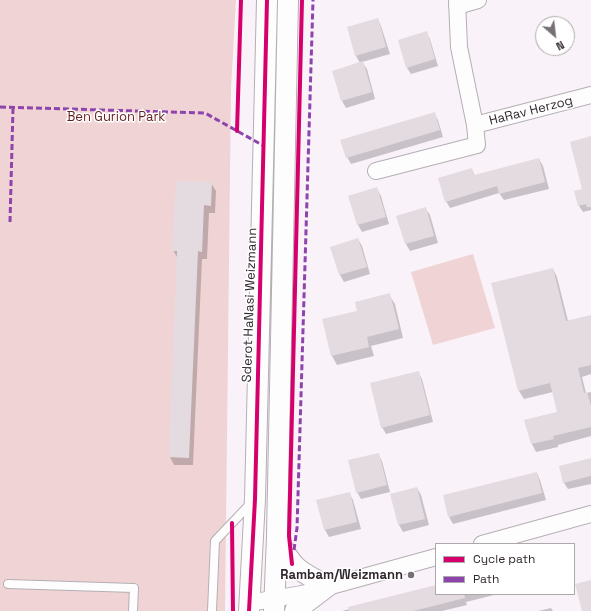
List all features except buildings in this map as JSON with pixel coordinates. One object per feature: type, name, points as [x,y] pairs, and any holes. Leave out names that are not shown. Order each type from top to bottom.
[{"type":"street","name":"Sderot HaNasi Weizmann","points":[[249,607],[255,499],[267,0]]},
{"type":"street","points":[[274,605],[277,536],[288,0]]},
{"type":"street","points":[[475,125],[459,47],[457,3],[478,0]]},
{"type":"street","name":"HaRav Herzog","points":[[376,171],[477,145],[475,125],[591,95]]},
{"type":"street","points":[[486,543],[591,514]]},
{"type":"street","points":[[277,536],[284,553],[292,564],[303,574],[328,586]]},
{"type":"street","points":[[249,607],[274,605],[328,586],[435,557]]},
{"type":"street","points":[[295,611],[328,586]]},
{"type":"lane","points":[[212,611],[215,541],[255,499]]},
{"type":"lane","points":[[8,584],[134,588],[133,611]]},
{"type":"green space","name":"Ben Gurion Park","points":[[0,0],[236,0],[231,89],[225,611],[0,611]]},
{"type":"green space","points":[[473,254],[495,328],[433,345],[411,272]]},
{"type":"marked path","points":[[294,550],[297,528],[313,0]]},
{"type":"marked path","points":[[0,107],[205,113],[264,146]]},
{"type":"marked path","points":[[10,222],[13,108]]},
{"type":"cycle path","points":[[237,131],[241,0]]},
{"type":"cycle path","points":[[249,611],[255,499],[267,0]]},
{"type":"cycle path","points":[[292,564],[289,536],[302,0]]},
{"type":"cycle path","points":[[232,523],[233,611]]},
{"type":"place","name":"Rambam/Weizmann","points":[[411,575]]}]
